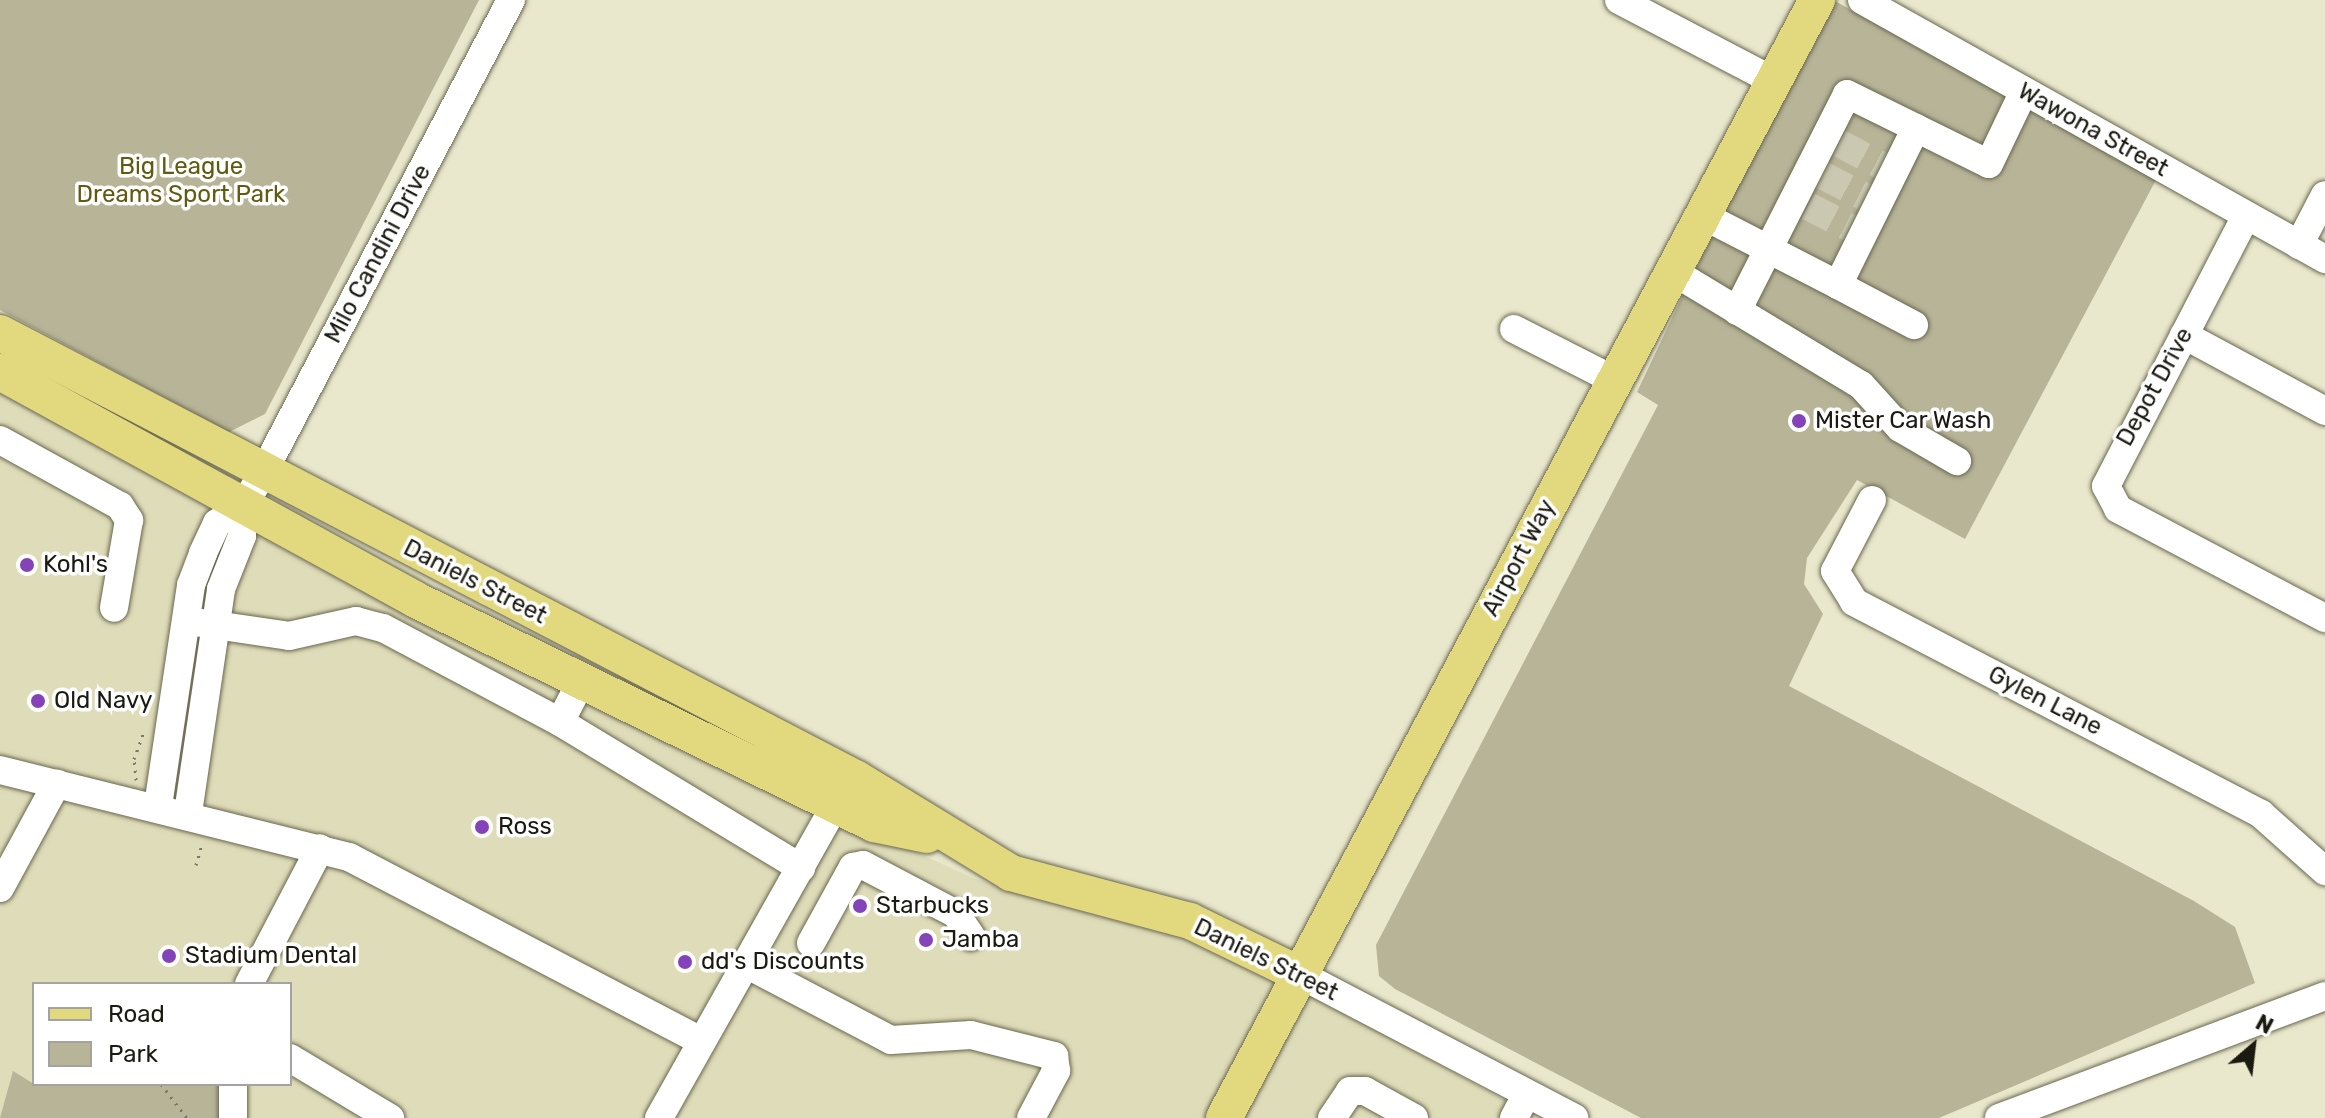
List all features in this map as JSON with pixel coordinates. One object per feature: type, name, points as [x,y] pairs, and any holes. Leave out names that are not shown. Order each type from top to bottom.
[{"type":"main road","name":"Airport Way","points":[[1224,1118],[1297,973],[1817,0]]},
{"type":"main road","name":"Daniels Street","points":[[0,333],[885,798],[944,839],[1011,873],[1190,921],[1297,973]]},
{"type":"main road","name":"Daniels Street","points":[[0,372],[242,507],[874,824],[944,839]]},
{"type":"street","name":"Milo Candini Drive","points":[[242,507],[263,473],[511,0]]},
{"type":"street","points":[[1619,0],[1774,81]]},
{"type":"street","name":"Wawona Street","points":[[1862,0],[2325,259]]},
{"type":"street","points":[[1737,311],[1802,202],[1832,139],[1847,94],[1989,164],[2024,91]]},
{"type":"street","points":[[1838,285],[1857,231],[1889,170],[1916,128]]},
{"type":"street","points":[[2299,245],[2325,195]]},
{"type":"street","points":[[1702,215],[1914,325]]},
{"type":"street","name":"Depot Drive","points":[[2246,216],[2106,486],[2118,509],[2325,618]]},
{"type":"street","points":[[1672,271],[1861,385],[1900,428],[1957,461]]},
{"type":"street","points":[[1514,329],[1614,380]]},
{"type":"street","points":[[2184,335],[2325,411]]},
{"type":"street","points":[[0,440],[120,506],[129,520],[114,608]]},
{"type":"street","name":"Gylen Lane","points":[[1872,500],[1835,571],[1854,602],[2261,814],[2325,871]]},
{"type":"street","points":[[158,806],[188,621],[203,553],[217,523],[242,507]]},
{"type":"street","points":[[188,813],[216,622],[242,536],[242,507]]},
{"type":"street","points":[[188,621],[216,622],[289,636],[356,621],[383,628],[560,722],[801,868]]},
{"type":"street","points":[[560,722],[583,678]]},
{"type":"street","points":[[0,770],[188,813],[320,848],[701,1041]]},
{"type":"street","points":[[0,888],[57,783]]},
{"type":"street","points":[[670,1114],[701,1041],[748,965],[836,804],[858,794],[885,798]]},
{"type":"street","points":[[250,982],[320,848]]},
{"type":"street","points":[[811,943],[853,867],[863,865],[956,914],[971,936]]},
{"type":"street","points":[[748,965],[891,1040],[971,1035],[1054,1056],[1056,1071],[1031,1118]]},
{"type":"street","name":"Daniels Street","points":[[1297,973],[1521,1106],[1574,1118]]},
{"type":"street","points":[[1999,1118],[2325,996]]},
{"type":"street","points":[[292,1059],[390,1118]]},
{"type":"street","points":[[233,1086],[233,1118]]},
{"type":"street","points":[[1333,1115],[1350,1091],[1365,1091],[1412,1116]]},
{"type":"path","points":[[125,780],[137,780],[134,759],[150,718]]},
{"type":"path","points":[[163,1086],[187,1118]]},
{"type":"shaded area","points":[[0,385],[850,822],[975,879],[1182,935],[1279,979],[1214,1118],[0,1118]]},
{"type":"shaded area","points":[[1300,988],[1491,1093],[1535,1118],[1233,1118]]},
{"type":"green space","name":"Big League Dreams Sport Park","points":[[0,0],[479,0],[265,414],[229,432],[0,310]]},
{"type":"green space","points":[[1833,0],[2157,178],[1965,539],[1857,480],[1807,558],[1804,584],[1823,614],[1789,686],[2194,901],[2235,927],[2255,983],[1939,1118],[1641,1118],[1395,989],[1379,976],[1376,945],[1658,405],[1637,392],[1761,130]]},
{"type":"green space","points":[[13,1071],[32,1083],[32,1086],[224,1086],[227,1118],[0,1118]]},
{"type":"tunnel","points":[[1839,143],[1884,167]]},
{"type":"tunnel","points":[[1822,175],[1867,198]]},
{"type":"tunnel","points":[[1808,206],[1852,229]]},
{"type":"place","name":"Mister Car Wash","points":[[1799,421]]},
{"type":"place","name":"Kohl's","points":[[27,565]]},
{"type":"place","name":"Old Navy","points":[[38,701]]},
{"type":"place","name":"Ross","points":[[482,827]]},
{"type":"place","name":"Starbucks","points":[[860,906]]},
{"type":"place","name":"Jamba","points":[[926,940]]},
{"type":"place","name":"Stadium Dental","points":[[169,956]]},
{"type":"place","name":"dd's Discounts","points":[[685,962]]}]
